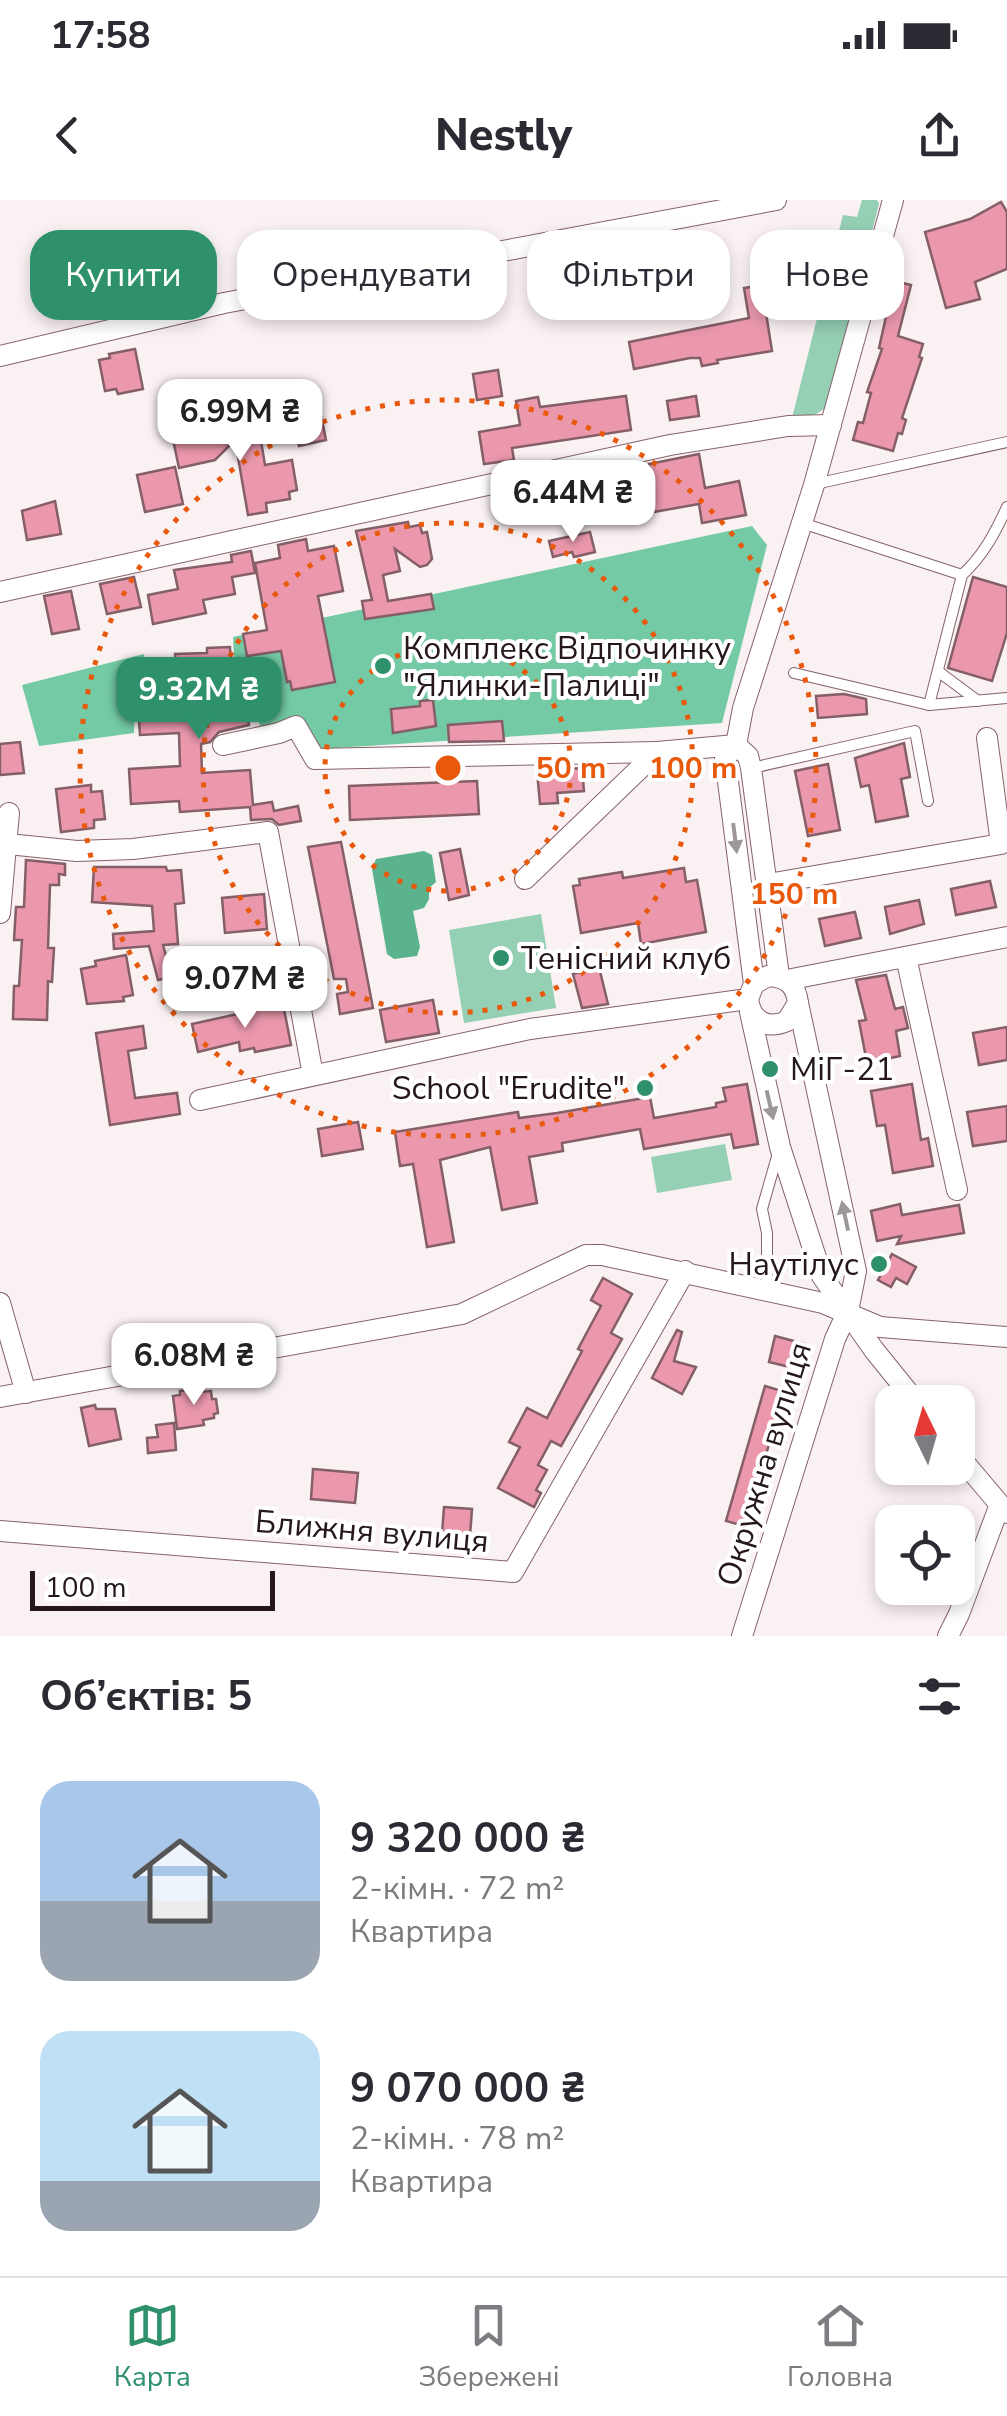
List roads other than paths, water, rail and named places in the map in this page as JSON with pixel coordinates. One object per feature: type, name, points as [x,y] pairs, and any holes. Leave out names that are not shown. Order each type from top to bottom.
[{"type":"street","points":[[0,356],[224,303],[776,200]]},
{"type":"street","points":[[893,200],[814,485],[743,708],[736,745],[725,758],[763,992],[780,1147],[822,1276],[903,1385]]},
{"type":"street","points":[[0,592],[670,445],[788,426],[831,425]]},
{"type":"street","points":[[224,745],[296,726],[314,759],[657,752],[736,745],[748,756],[751,768],[768,884],[763,992],[778,1025],[797,1007]]},
{"type":"street","points":[[768,884],[1001,844],[987,738]]},
{"type":"street","points":[[525,879],[657,752]]},
{"type":"street","points":[[0,914],[8,813]]},
{"type":"street","points":[[8,844],[77,851],[133,850],[268,832],[313,1075]]},
{"type":"street","points":[[200,1100],[530,1029],[763,992],[1007,937]]},
{"type":"street","points":[[906,957],[958,1190]]},
{"type":"street","name":"Окружна вулиця","points":[[742,1636],[834,1340],[848,1312],[856,1271],[794,986],[763,992]]},
{"type":"street","points":[[0,1397],[462,1314],[586,1256],[602,1255],[767,1290],[848,1312],[880,1327],[1005,1342]]},
{"type":"street","name":"Ближня вулиця","points":[[0,1530],[513,1572],[684,1272]]},
{"type":"street","points":[[0,1303],[26,1393]]},
{"type":"street","points":[[948,1636],[1003,1510],[975,1476]]},
{"type":"street","points":[[960,1614],[968,1636]]},
{"type":"lane","points":[[814,485],[1007,442]]},
{"type":"lane","points":[[929,705],[962,575],[975,564],[1007,507]]},
{"type":"lane","points":[[801,522],[962,575]]},
{"type":"lane","points":[[939,672],[978,700]]},
{"type":"lane","points":[[794,673],[929,705],[1007,698]]},
{"type":"lane","points":[[751,768],[915,731],[928,801]]},
{"type":"lane","points":[[767,1290],[767,1233],[762,1209],[780,1147]]},
{"type":"place","name":"Комплекс Відпочинку \"Ялинки-Палиці\"","points":[[383,666]]},
{"type":"place","name":"Тенісний клуб","points":[[501,958]]},
{"type":"place","name":"МіГ-21","points":[[770,1069]]},
{"type":"place","name":"School \"Erudite\"","points":[[645,1088]]},
{"type":"place","name":"Наутілус","points":[[879,1264]]}]
